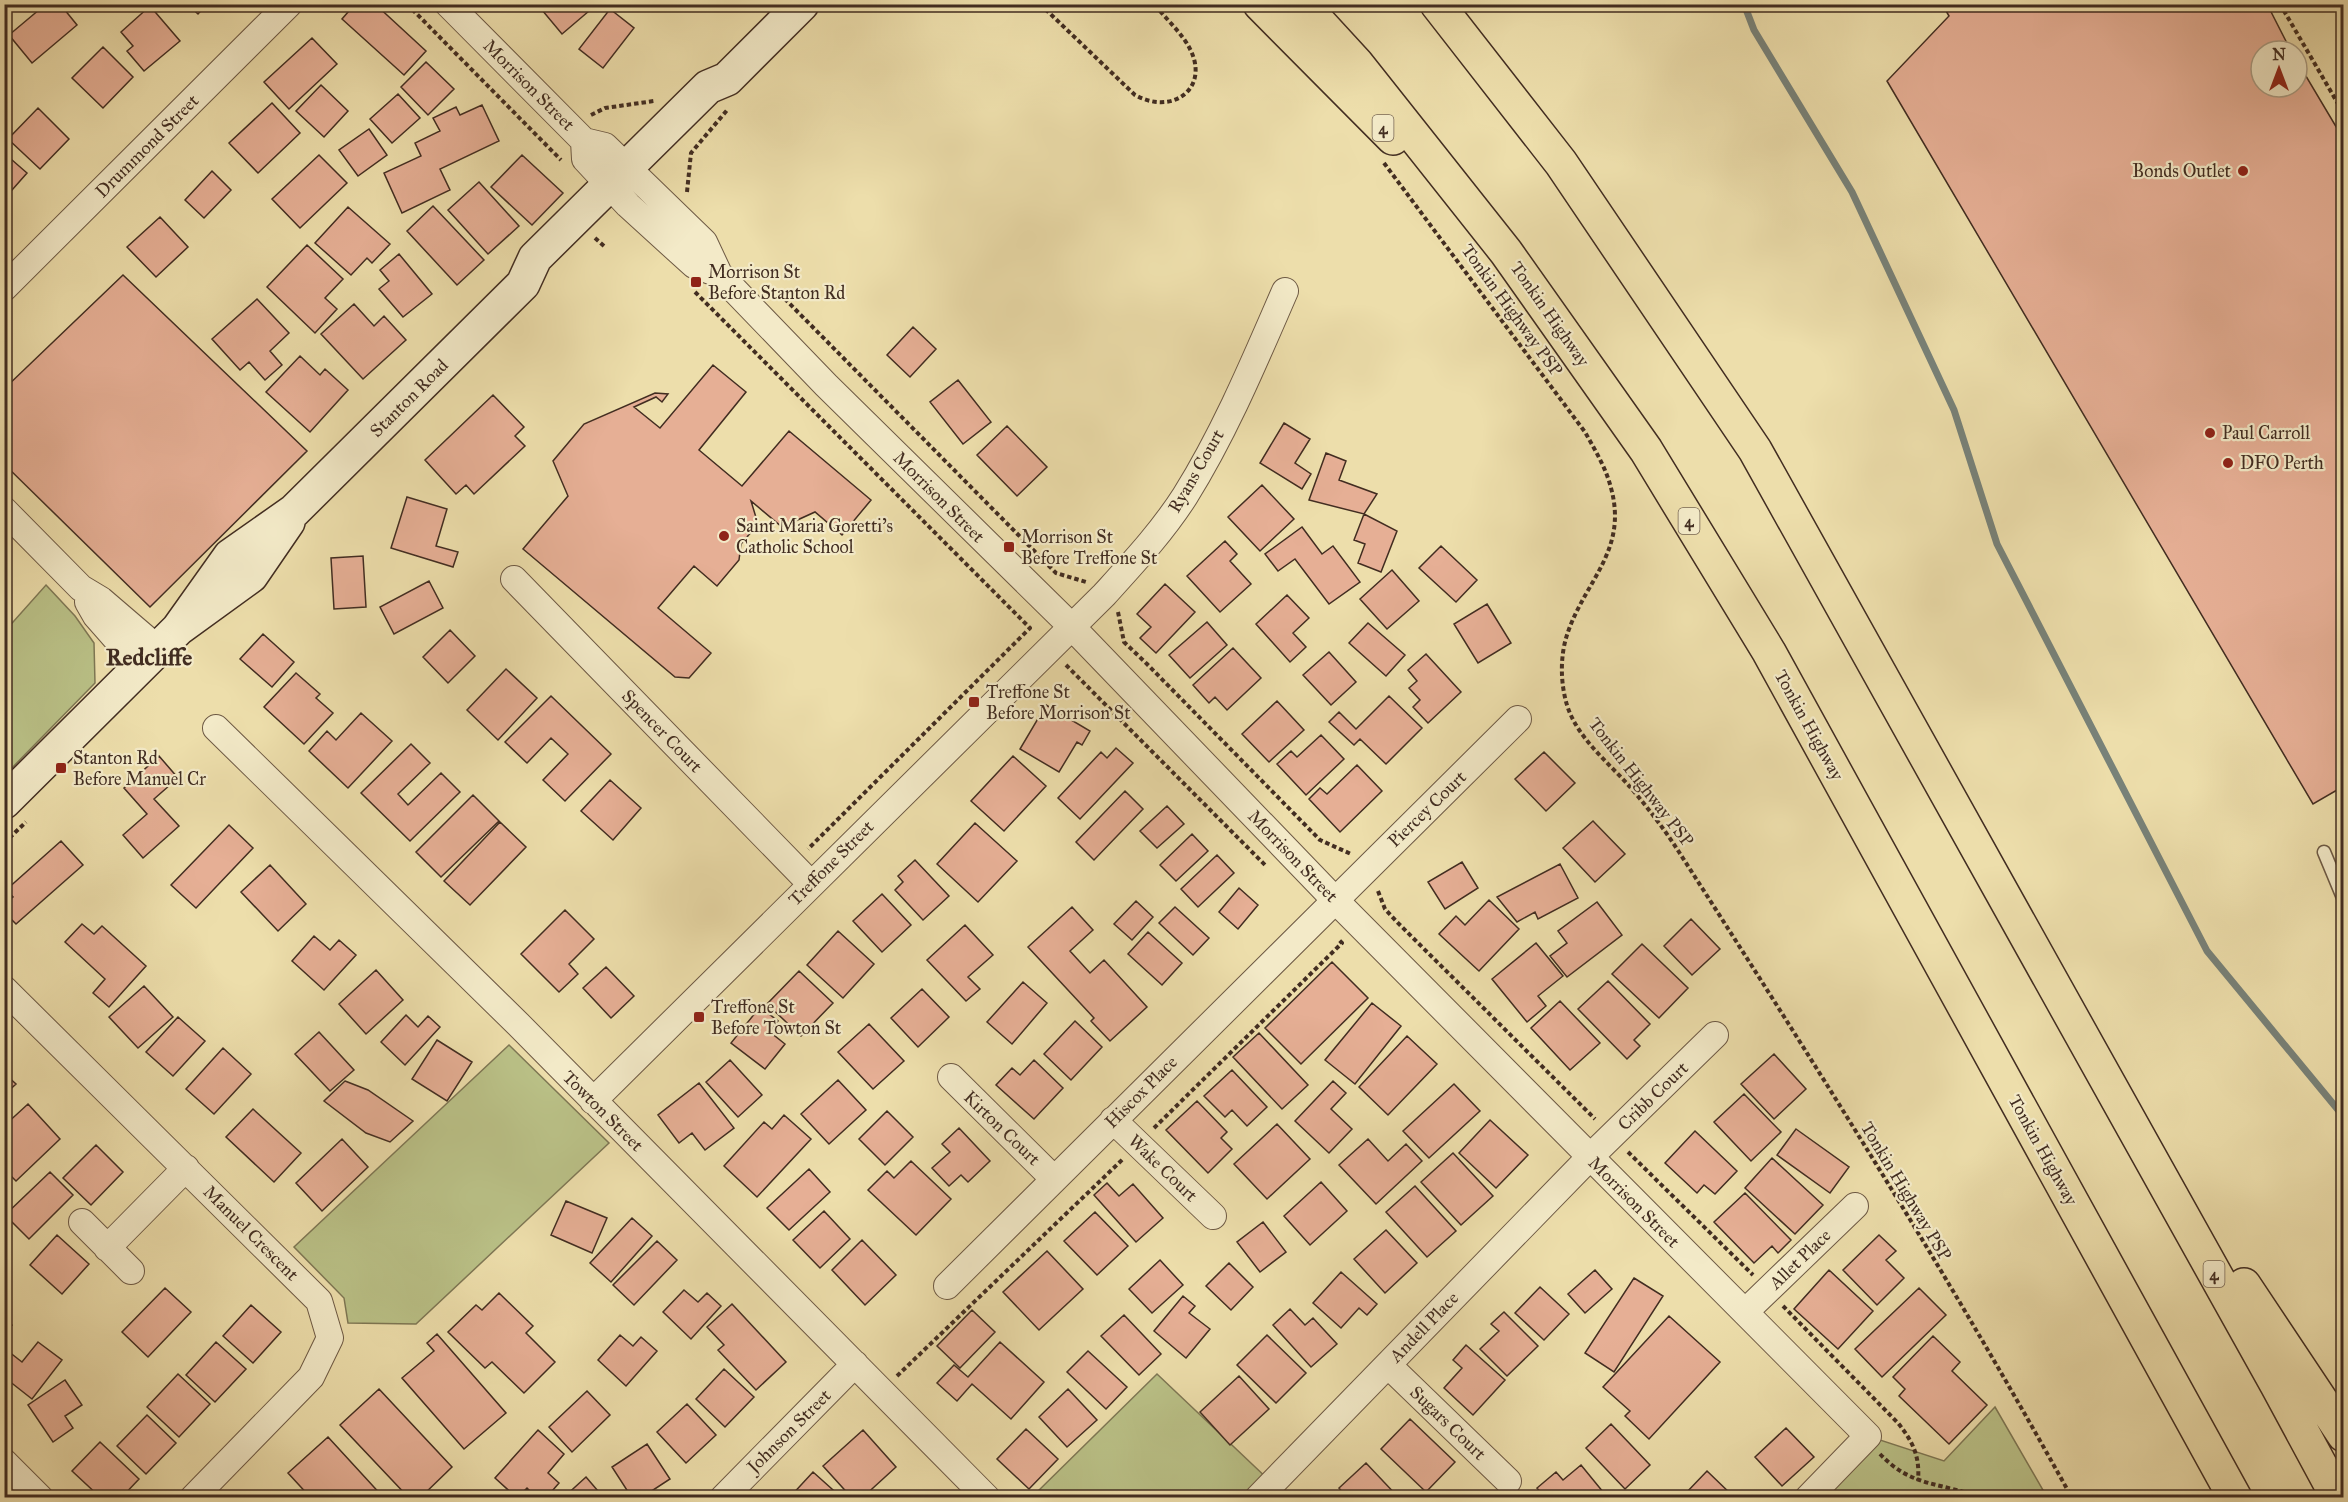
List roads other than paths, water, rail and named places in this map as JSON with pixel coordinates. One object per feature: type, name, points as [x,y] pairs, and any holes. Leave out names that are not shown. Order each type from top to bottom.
[{"type":"highway","name":"4","points":[[1260,4],[1506,252]]},
{"type":"highway","name":"Tonkin Highway","points":[[1302,4],[1358,64],[1506,252],[1646,450],[1768,652],[2235,1497]]},
{"type":"highway","name":"4","points":[[1437,4],[1562,163],[1755,450],[2089,1051],[2272,1374],[2338,1497]]},
{"type":"highway","points":[[2089,1051],[2343,1435]]},
{"type":"highway","points":[[2180,1400],[2218,1497]]},
{"type":"street","name":"Drummond Street","points":[[4,288],[289,4]]},
{"type":"street","name":"Morrison Street","points":[[448,4],[584,141],[585,159],[625,183],[704,242],[719,274],[826,385],[1071,626],[1335,900],[1868,1436],[1808,1497]]},
{"type":"street","name":"Stanton Road","points":[[4,802],[159,648],[251,576],[294,512],[523,284],[551,271],[708,87],[727,79],[802,4]]},
{"type":"street","name":"Ryans Court","points":[[1071,626],[1104,595],[1150,543],[1185,496],[1212,448],[1285,291]]},
{"type":"street","points":[[4,510],[81,588],[96,616],[159,648]]},
{"type":"street","name":"Spencer Court","points":[[514,579],[810,883]]},
{"type":"street","name":"Treffone Street","points":[[593,1101],[1071,626]]},
{"type":"street","name":"Piercey Court","points":[[1335,900],[1518,719]]},
{"type":"street","name":"Towton Street","points":[[216,728],[593,1101],[987,1497]]},
{"type":"street","name":"Hiscox Place","points":[[947,1286],[1335,900]]},
{"type":"street","name":"Manuel Crescent","points":[[4,989],[319,1301],[330,1338],[311,1377],[194,1497]]},
{"type":"street","name":"Cribb Court","points":[[1590,1157],[1715,1035]]},
{"type":"street","name":"Kirton Court","points":[[951,1077],[1054,1179]]},
{"type":"street","name":"Wake Court","points":[[1113,1120],[1213,1216]]},
{"type":"street","name":"Andell Place","points":[[1258,1497],[1590,1157]]},
{"type":"street","points":[[107,1248],[186,1168]]},
{"type":"street","name":"Allet Place","points":[[1744,1312],[1855,1206]]},
{"type":"street","points":[[82,1222],[131,1271]]},
{"type":"street","name":"Johnson Street","points":[[723,1497],[855,1364]]},
{"type":"street","name":"Sugars Court","points":[[1388,1365],[1508,1481]]},
{"type":"street","points":[[4,1462],[40,1497]]},
{"type":"lane","points":[[2324,852],[2343,900]]},
{"type":"waterway","points":[[1744,4],[1754,30],[1852,192],[1954,410],[1997,544],[2207,951],[2344,1117]]},
{"type":"place","name":"Bonds Outlet","points":[[2243,171]]},
{"type":"place","name":"Morrison St Before Stanton Rd","points":[[696,282]]},
{"type":"place","name":"Paul Carroll","points":[[2210,433]]},
{"type":"place","name":"DFO Perth","points":[[2228,463]]},
{"type":"place","name":"Saint Maria Goretti’s Catholic School","points":[[724,536]]},
{"type":"place","name":"Morrison St Before Treffone St","points":[[1009,547]]},
{"type":"place","name":"Treffone St Before Morrison St","points":[[974,702]]},
{"type":"place","name":"Stanton Rd Before Manuel Cr","points":[[61,768]]},
{"type":"place","name":"Treffone St Before Towton St","points":[[699,1017]]},
{"type":"district","name":"Redcliffe","points":[[149,657]]}]
